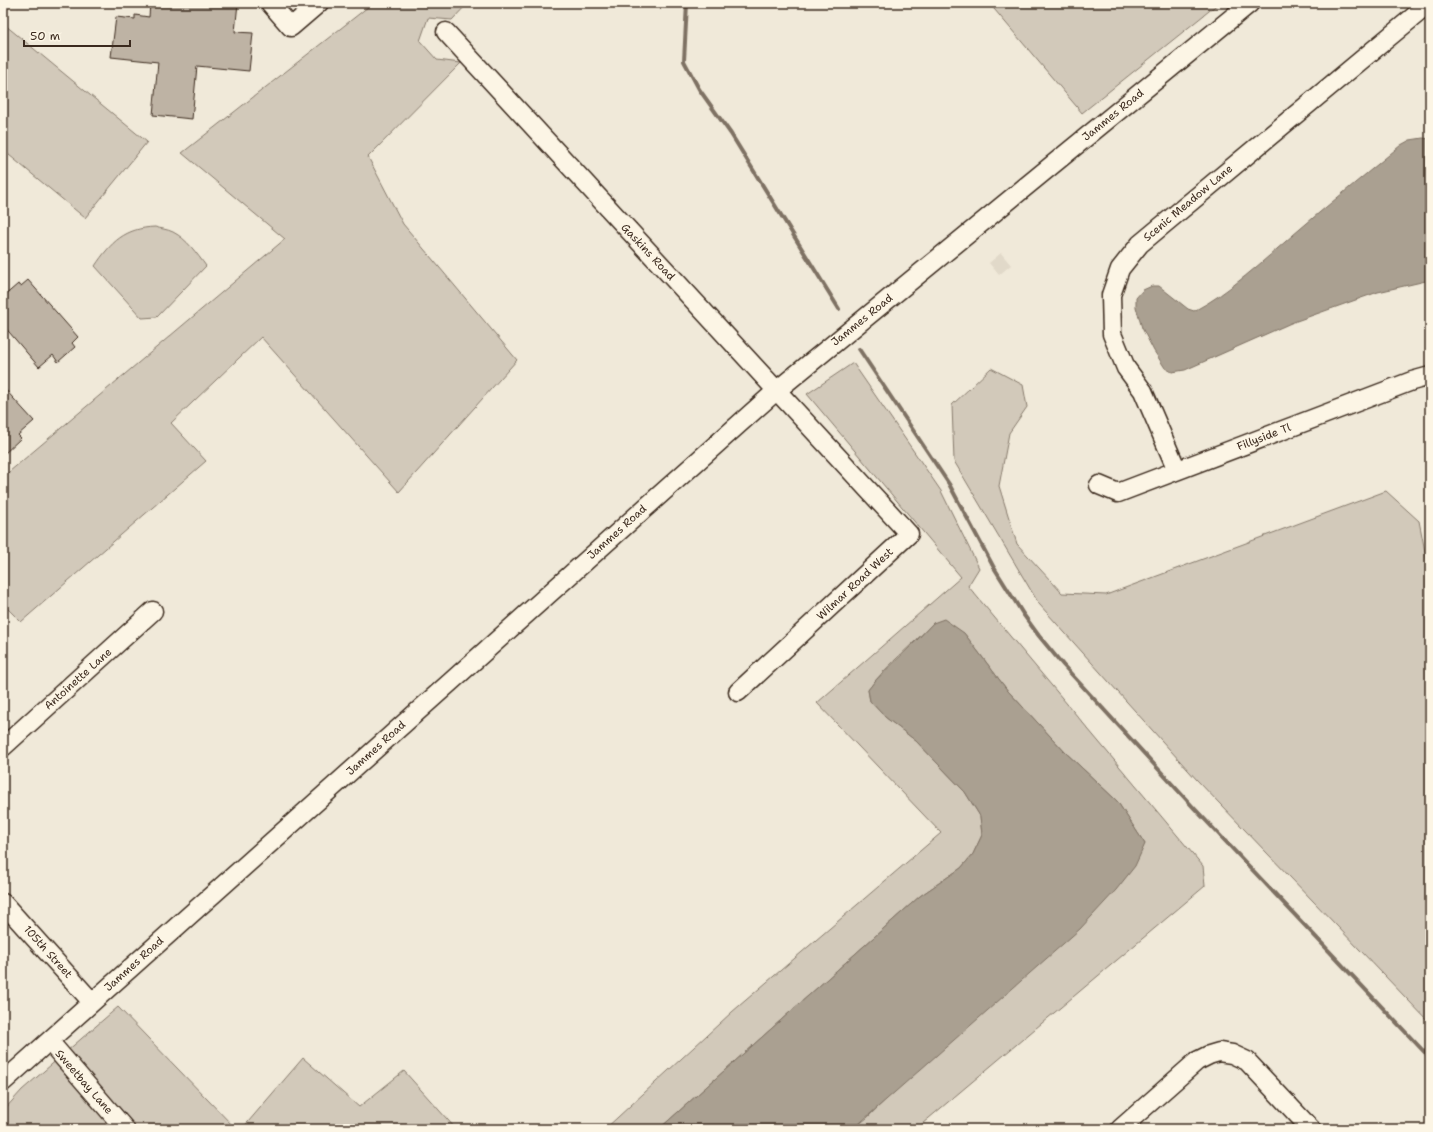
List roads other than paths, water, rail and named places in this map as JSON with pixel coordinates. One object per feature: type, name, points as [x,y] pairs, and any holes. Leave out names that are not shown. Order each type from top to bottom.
[{"type":"street","points":[[270,3],[291,27],[319,3]]},
{"type":"street","name":"Jammes Road","points":[[3,1082],[776,391],[1250,3]]},
{"type":"street","name":"Scenic Meadow Lane","points":[[1177,470],[1143,391],[1126,368],[1112,334],[1111,295],[1120,269],[1140,244],[1430,3]]},
{"type":"street","name":"Gaskins Road","points":[[446,32],[850,471]]},
{"type":"street","name":"Fillyside Tl","points":[[1099,485],[1118,494],[1177,470],[1412,381],[1430,376]]},
{"type":"street","name":"Wilmar Road West","points":[[738,692],[909,534],[850,471]]},
{"type":"street","name":"Antoinette Lane","points":[[3,747],[153,612]]},
{"type":"street","name":"105th Street","points":[[3,903],[92,1002]]},
{"type":"street","name":"Sweetbay Lane","points":[[49,1041],[119,1127]]},
{"type":"street","points":[[1120,1129],[1197,1061],[1219,1052],[1232,1054],[1247,1061],[1311,1129]]},
{"type":"waterway","points":[[687,3],[684,61],[699,89],[731,134],[839,309]]},
{"type":"waterway","points":[[859,349],[949,484],[993,566],[1023,614],[1039,636],[1063,665],[1194,808],[1430,1058]]}]
